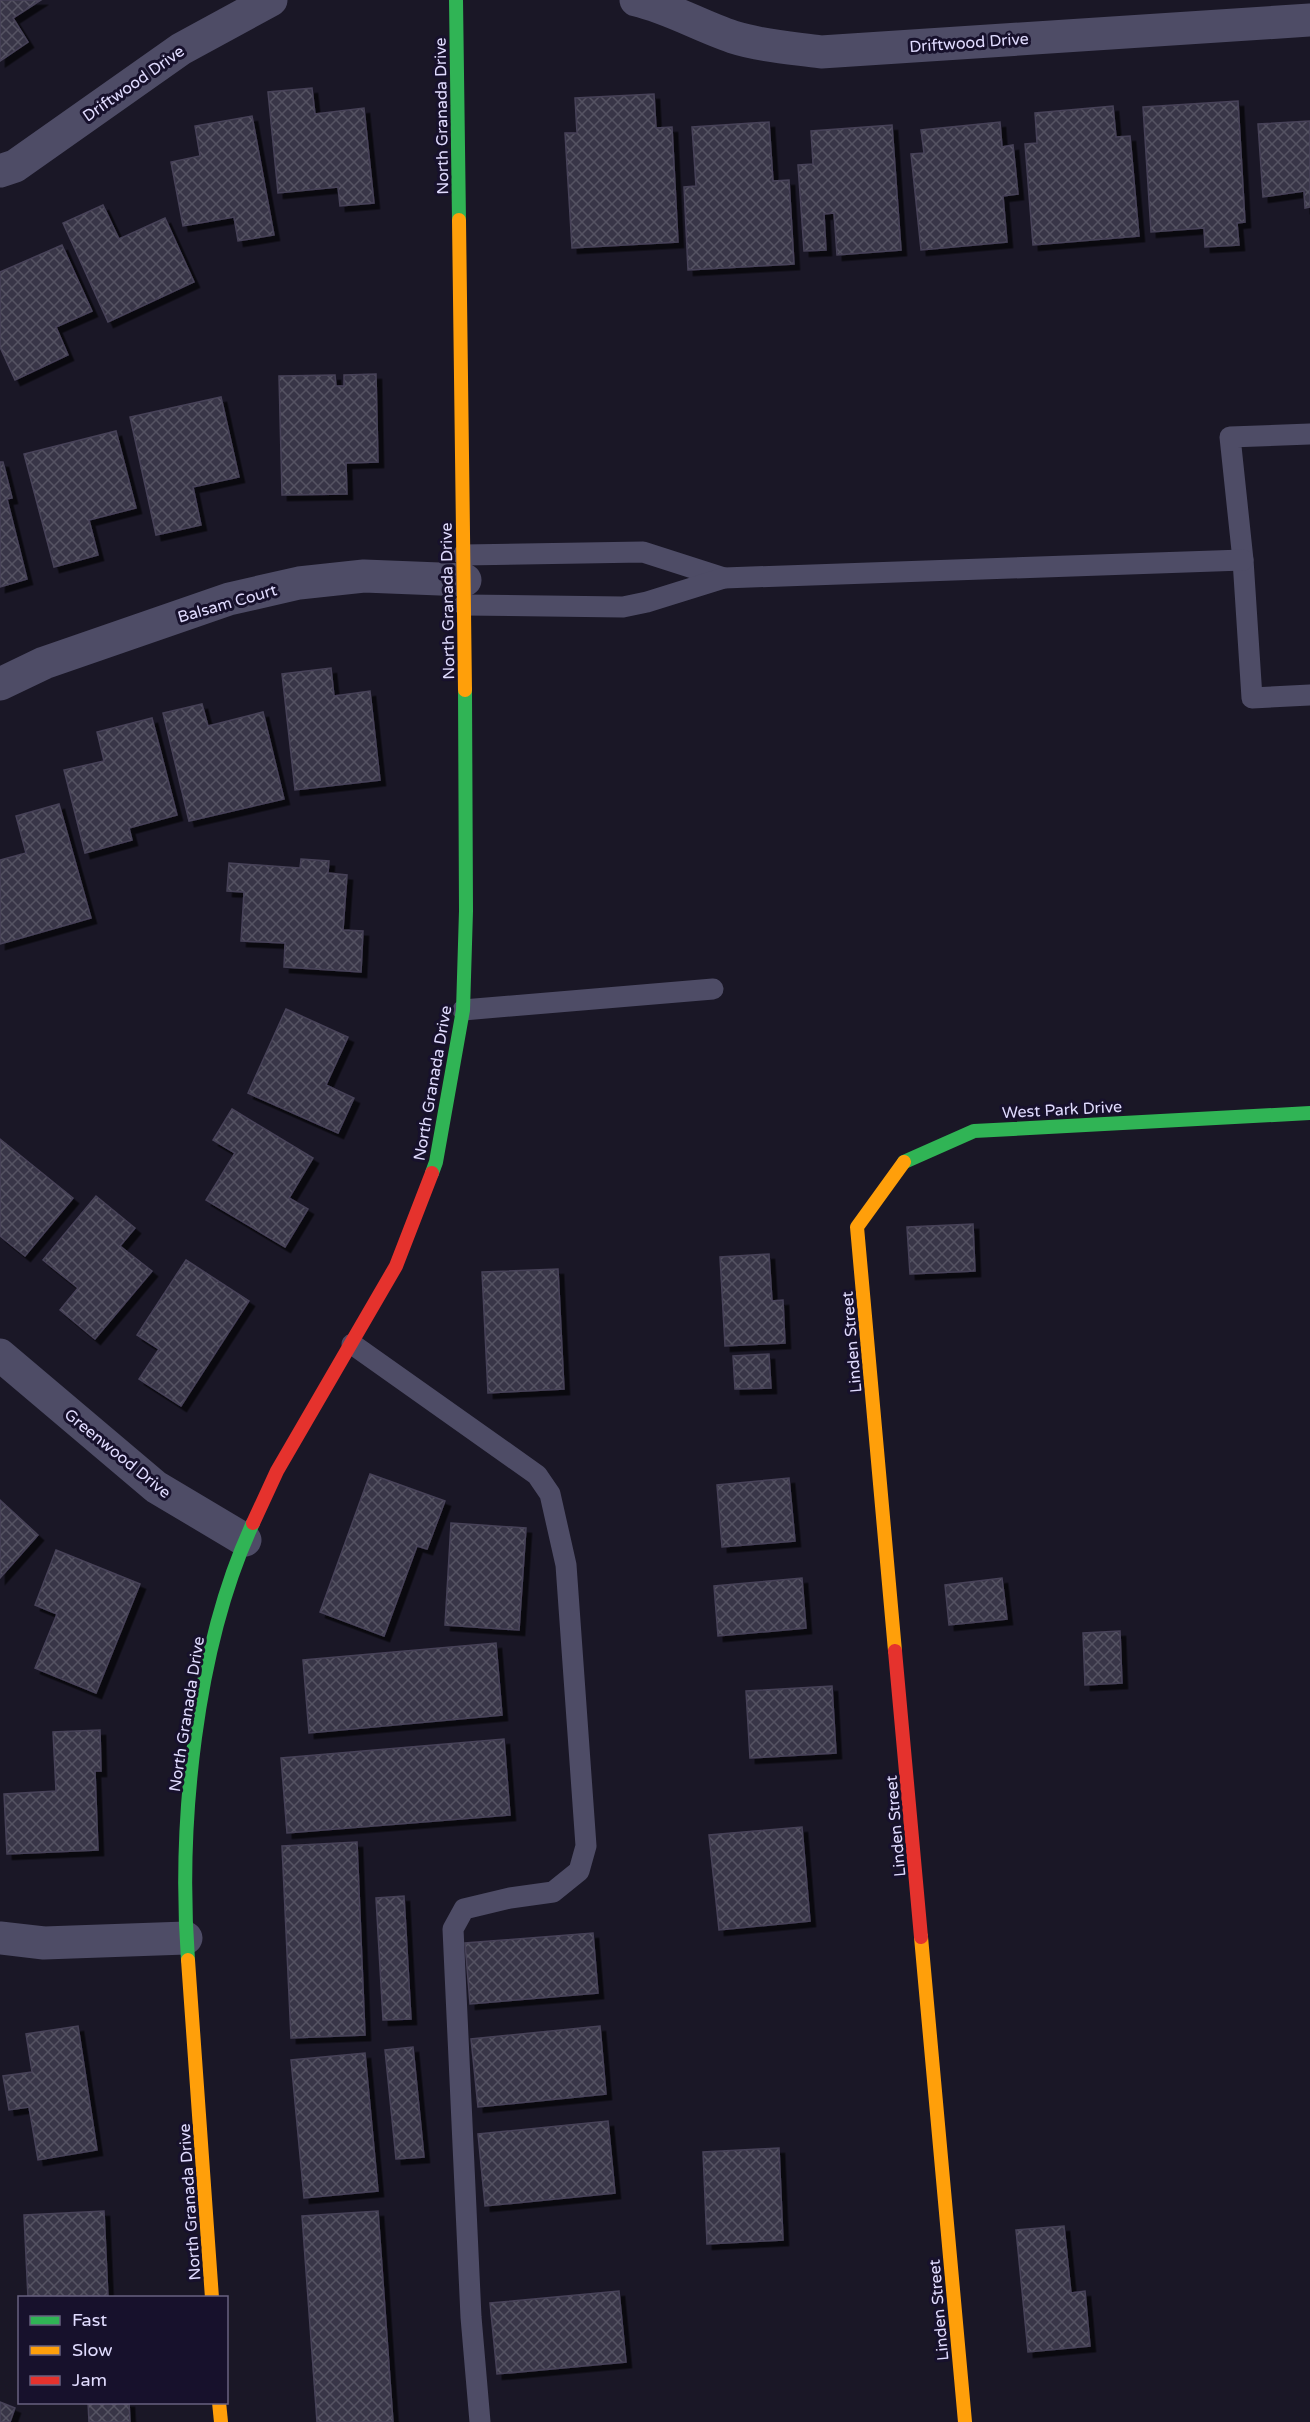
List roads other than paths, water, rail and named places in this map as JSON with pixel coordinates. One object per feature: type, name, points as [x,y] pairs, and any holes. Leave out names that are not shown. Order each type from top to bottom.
[{"type":"street","name":"Driftwood Drive","points":[[0,171],[15,166],[181,49],[271,0]]},
{"type":"street","name":"North Granada Drive","points":[[212,2296],[186,1938],[186,1814],[202,1695],[219,1617],[245,1540],[277,1470],[396,1266],[436,1162],[464,1010],[466,911],[464,580],[456,0]]},
{"type":"street","name":"Driftwood Drive","points":[[636,0],[657,5],[733,37],[821,52],[1310,20]]},
{"type":"street","name":"Balsam Court","points":[[0,684],[44,663],[229,599],[299,583],[364,576],[464,580]]},
{"type":"street","name":"West Park Drive","points":[[857,1227],[901,1163],[974,1131],[1310,1113]]},
{"type":"street","name":"Linden Street","points":[[857,1227],[965,2422]]},
{"type":"street","name":"Greenwood Drive","points":[[0,1354],[156,1487],[245,1540]]},
{"type":"street","points":[[0,1938],[44,1943],[186,1938]]},
{"type":"street","points":[[219,2404],[221,2422]]},
{"type":"lane","points":[[1310,434],[1230,437],[1243,560],[1252,698],[1310,694]]},
{"type":"lane","points":[[464,580],[643,552],[724,578]]},
{"type":"lane","points":[[464,580],[623,607],[647,602],[724,578],[1243,560]]},
{"type":"lane","points":[[464,1010],[713,989]]},
{"type":"lane","points":[[352,1344],[537,1475],[550,1494],[566,1565],[586,1846],[579,1870],[553,1892],[510,1898],[464,1909],[453,1929],[471,2317],[480,2422]]}]
